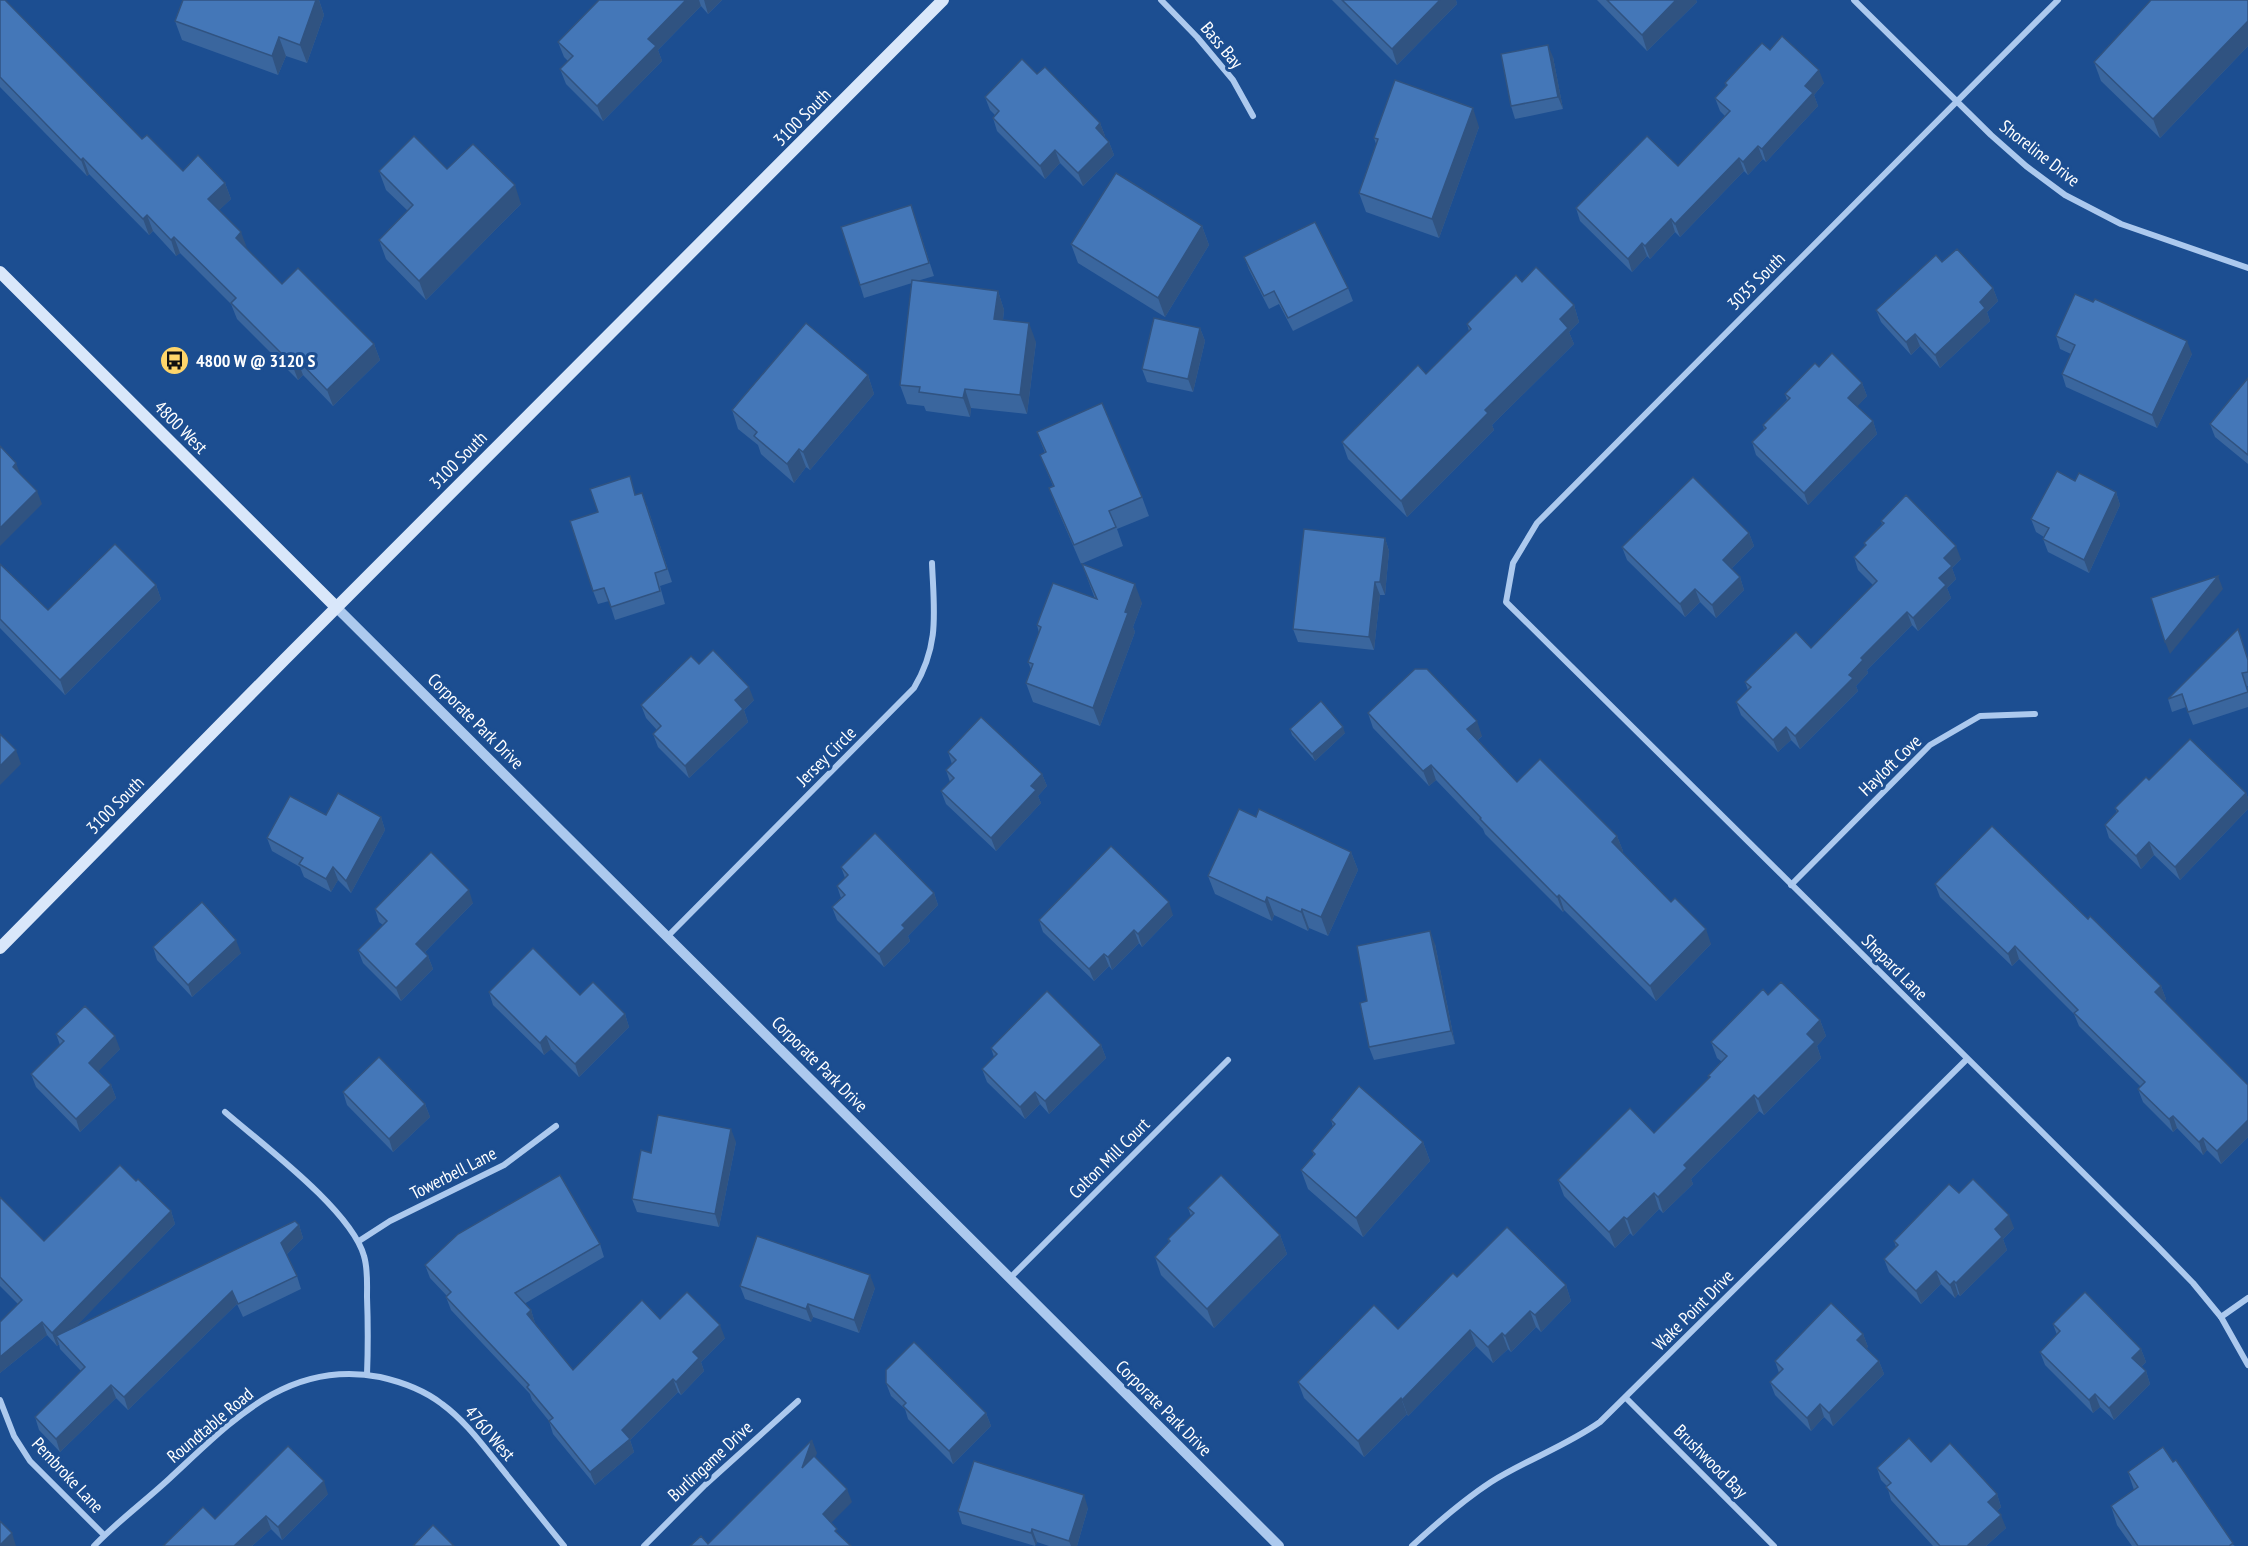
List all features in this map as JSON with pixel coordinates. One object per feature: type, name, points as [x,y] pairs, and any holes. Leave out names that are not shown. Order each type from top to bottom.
[{"type":"main road","name":"3100 South","points":[[0,948],[336,607],[943,0]]},
{"type":"main road","name":"4800 West","points":[[0,272],[336,607]]},
{"type":"street","name":"Bass Bay","points":[[1161,0],[1197,37],[1233,80],[1253,116]]},
{"type":"street","name":"Shoreline Drive","points":[[1854,0],[1957,102],[2026,166],[2065,195],[2121,224],[2248,268]]},
{"type":"street","name":"3035 South","points":[[1506,602],[1513,563],[1537,523],[2058,0]]},
{"type":"street","name":"Jersey Circle","points":[[668,936],[914,688],[925,668],[932,647],[935,622],[932,563]]},
{"type":"street","name":"Shepard Lane","points":[[1506,602],[2193,1283],[2221,1317],[2248,1365]]},
{"type":"street","name":"Corporate Park Drive","points":[[336,607],[1279,1546]]},
{"type":"street","name":"Hayloft Cove","points":[[1791,885],[1930,745],[1980,716],[2035,714]]},
{"type":"street","name":"Wake Point Drive","points":[[1412,1546],[1443,1518],[1484,1487],[1581,1435],[1600,1422],[1966,1059]]},
{"type":"street","name":"Colton Mill Court","points":[[1010,1278],[1228,1060]]},
{"type":"street","points":[[225,1112],[302,1178],[352,1229],[359,1241],[365,1258],[367,1277],[368,1375]]},
{"type":"street","name":"Towerbell Lane","points":[[359,1241],[390,1221],[504,1165],[556,1126]]},
{"type":"street","points":[[2221,1317],[2248,1298]]},
{"type":"street","name":"Roundtable Road","points":[[94,1546],[226,1426],[261,1399],[282,1387],[324,1375],[345,1373],[368,1375]]},
{"type":"street","name":"4760 West","points":[[368,1375],[399,1382],[443,1404],[482,1443],[564,1546]]},
{"type":"street","name":"Brushwood Bay","points":[[1626,1398],[1774,1546]]},
{"type":"street","name":"Pembroke Lane","points":[[0,1400],[14,1436],[30,1461],[104,1535]]},
{"type":"street","name":"Burlingame Drive","points":[[644,1546],[705,1485],[798,1401]]},
{"type":"building","points":[[0,0],[5,0],[142,139],[147,135],[183,171],[198,155],[225,183],[208,199],[241,232],[236,238],[282,284],[298,268],[374,344],[327,390],[297,359],[292,364],[231,303],[236,298],[174,237],[171,240],[147,215],[143,219],[83,158],[81,160],[0,77]]},
{"type":"building","points":[[183,0],[316,0],[300,45],[279,37],[272,56],[175,21]]},
{"type":"building","points":[[599,0],[686,0],[648,39],[656,46],[597,106],[560,69],[573,56],[558,42]]},
{"type":"building","points":[[1342,0],[1440,0],[1392,49]]},
{"type":"building","points":[[1607,0],[1676,0],[1642,35]]},
{"type":"building","points":[[2151,0],[2248,0],[2248,21],[2153,119],[2094,62]]},
{"type":"building","points":[[1782,36],[1819,70],[1805,86],[1813,93],[1762,149],[1758,146],[1743,162],[1739,158],[1675,224],[1671,219],[1645,246],[1642,243],[1628,259],[1576,208],[1647,136],[1678,166],[1730,111],[1715,98],[1727,85],[1725,83],[1762,43],[1770,50]]},
{"type":"building","points":[[1548,45],[1558,97],[1511,106],[1501,54]]},
{"type":"building","points":[[1022,59],[1037,74],[1045,67],[1100,123],[1096,128],[1109,142],[1078,173],[1055,150],[1040,166],[993,118],[999,111],[985,97]]},
{"type":"building","points":[[1395,80],[1473,108],[1432,219],[1359,193],[1378,139],[1374,138]]},
{"type":"building","points":[[414,136],[447,169],[473,144],[515,185],[419,281],[379,240],[413,205],[379,171]]},
{"type":"building","points":[[1116,173],[1202,226],[1158,298],[1071,244]]},
{"type":"building","points":[[911,205],[929,263],[860,285],[841,227]]},
{"type":"building","points":[[1315,222],[1348,288],[1288,318],[1274,291],[1264,296],[1244,257]]},
{"type":"building","points":[[1957,249],[1993,288],[1980,302],[1985,308],[1935,355],[1915,334],[1906,342],[1876,310],[1936,255],[1942,262]]},
{"type":"building","points":[[1536,267],[1574,305],[1560,319],[1568,328],[1485,410],[1488,413],[1401,501],[1342,442],[1418,365],[1426,374],[1471,329],[1467,324],[1516,275],[1522,282]]},
{"type":"building","points":[[912,280],[998,291],[994,319],[1029,323],[1020,395],[965,389],[963,398],[919,392],[920,387],[900,385]]},
{"type":"building","points":[[2075,294],[2093,302],[2095,299],[2187,341],[2152,415],[2062,374],[2075,345],[2056,336]]},
{"type":"building","points":[[1154,318],[1200,328],[1188,379],[1142,369]]},
{"type":"building","points":[[806,323],[868,375],[803,452],[799,449],[787,464],[754,436],[757,432],[732,410]]},
{"type":"building","points":[[1832,353],[1862,383],[1848,398],[1873,421],[1804,493],[1752,442],[1766,428],[1763,425],[1790,398],[1785,394],[1815,363],[1819,367]]},
{"type":"building","points":[[2248,378],[2248,455],[2210,424]]},
{"type":"building","points":[[1102,403],[1142,497],[1109,511],[1116,527],[1074,545],[1049,488],[1054,486],[1040,455],[1046,452],[1037,432]]},
{"type":"building","points":[[0,446],[16,463],[13,467],[37,491],[0,528]]},
{"type":"building","points":[[2057,471],[2075,481],[2079,473],[2116,492],[2084,560],[2043,539],[2049,528],[2031,519]]},
{"type":"building","points":[[630,476],[635,495],[642,493],[667,569],[655,573],[660,591],[611,607],[604,588],[593,591],[570,521],[598,512],[590,489]]},
{"type":"building","points":[[1693,477],[1749,533],[1723,560],[1740,577],[1712,605],[1695,589],[1680,604],[1622,547]]},
{"type":"building","points":[[1906,495],[1956,546],[1944,558],[1952,566],[1939,578],[1946,585],[1913,618],[1907,612],[1861,658],[1863,660],[1849,675],[1853,678],[1795,736],[1786,727],[1773,740],[1736,702],[1751,687],[1745,682],[1796,632],[1811,648],[1877,581],[1854,557],[1884,523],[1881,521]]},
{"type":"building","points":[[1304,529],[1385,538],[1380,582],[1375,582],[1369,637],[1293,629]]},
{"type":"building","points":[[115,544],[156,585],[60,680],[0,619],[0,564],[48,610]]},
{"type":"building","points":[[1082,564],[1135,584],[1125,612],[1128,613],[1093,708],[1026,683],[1033,664],[1028,662],[1041,627],[1037,625],[1053,583],[1097,599]]},
{"type":"building","points":[[2218,576],[2165,642],[2151,598]]},
{"type":"building","points":[[2238,629],[2248,660],[2248,672],[2242,673],[2248,692],[2188,712],[2182,694],[2168,699]]},
{"type":"building","points":[[713,650],[749,687],[735,700],[743,709],[685,766],[653,734],[661,726],[641,705],[691,656],[699,664]]},
{"type":"building","points":[[1415,669],[1427,669],[1477,721],[1467,729],[1517,782],[1540,759],[1617,836],[1612,842],[1671,902],[1675,898],[1706,929],[1650,986],[1559,895],[1557,897],[1480,819],[1431,765],[1423,771],[1368,713]]},
{"type":"building","points":[[1321,701],[1343,727],[1312,754],[1290,729]]},
{"type":"building","points":[[981,717],[1042,774],[1031,786],[1036,790],[991,838],[941,791],[954,778],[946,770],[956,760],[948,752]]},
{"type":"building","points":[[0,734],[16,750],[0,766]]},
{"type":"building","points":[[2190,739],[2246,793],[2175,867],[2149,842],[2136,856],[2105,825],[2118,811],[2115,808],[2146,777],[2149,780]]},
{"type":"building","points":[[338,793],[381,817],[346,881],[333,867],[326,879],[299,864],[303,858],[267,838],[290,796],[326,815]]},
{"type":"building","points":[[1239,809],[1256,817],[1259,809],[1351,852],[1321,917],[1302,909],[1301,912],[1267,897],[1265,902],[1208,876]]},
{"type":"building","points":[[1992,826],[2088,919],[2090,916],[2161,986],[2155,992],[2248,1085],[2248,1120],[2217,1151],[2203,1138],[2199,1142],[2173,1116],[2169,1119],[2138,1089],[2145,1082],[2074,1013],[2078,1010],[2015,946],[2008,954],[1935,884]]},
{"type":"building","points":[[875,833],[934,893],[902,925],[905,928],[879,954],[832,907],[845,895],[837,886],[848,875],[841,867]]},
{"type":"building","points":[[1111,846],[1169,902],[1138,934],[1134,930],[1108,957],[1104,954],[1089,969],[1039,920]]},
{"type":"building","points":[[431,852],[469,890],[416,944],[428,956],[396,988],[358,950],[387,921],[375,909]]},
{"type":"building","points":[[202,902],[236,940],[188,985],[153,947]]},
{"type":"building","points":[[1430,931],[1451,1031],[1369,1047],[1360,1003],[1367,1001],[1357,946]]},
{"type":"building","points":[[533,948],[580,995],[593,982],[625,1014],[575,1064],[546,1036],[540,1043],[489,992]]},
{"type":"building","points":[[1781,982],[1820,1020],[1807,1034],[1815,1042],[1758,1099],[1754,1095],[1684,1165],[1687,1168],[1658,1197],[1654,1193],[1627,1219],[1624,1217],[1609,1232],[1558,1180],[1630,1108],[1654,1133],[1710,1077],[1708,1076],[1727,1056],[1711,1042],[1763,989],[1768,995]]},
{"type":"building","points":[[1047,991],[1101,1045],[1045,1101],[1035,1092],[1020,1107],[982,1069],[997,1054],[991,1048]]},
{"type":"building","points":[[85,1006],[115,1036],[89,1063],[111,1085],[76,1119],[31,1074],[64,1041],[56,1034]]},
{"type":"building","points":[[379,1057],[425,1104],[389,1139],[343,1092]]},
{"type":"building","points":[[1359,1086],[1423,1142],[1356,1218],[1301,1170],[1315,1154],[1312,1151],[1335,1124],[1331,1120]]},
{"type":"building","points":[[658,1115],[731,1129],[715,1214],[632,1199],[641,1150],[651,1153]]},
{"type":"building","points":[[120,1165],[171,1211],[52,1333],[42,1322],[0,1357],[0,1322],[22,1300],[0,1277],[0,1197],[44,1241]]},
{"type":"building","points":[[560,1175],[600,1244],[515,1293],[531,1310],[527,1314],[573,1370],[642,1300],[660,1319],[687,1292],[720,1325],[693,1352],[699,1358],[676,1382],[673,1379],[622,1430],[630,1439],[590,1472],[549,1421],[553,1418],[527,1387],[529,1385],[446,1297],[451,1292],[425,1265],[458,1234]]},
{"type":"building","points":[[1221,1175],[1280,1235],[1207,1309],[1155,1257],[1170,1241],[1168,1239],[1194,1213],[1188,1208]]},
{"type":"building","points":[[1973,1179],[2009,1215],[1995,1229],[2002,1237],[1956,1283],[1954,1281],[1950,1285],[1936,1271],[1916,1291],[1884,1259],[1898,1245],[1894,1241],[1949,1184],[1959,1193]]},
{"type":"building","points":[[295,1221],[299,1225],[281,1243],[297,1276],[238,1304],[232,1291],[124,1397],[111,1385],[56,1439],[35,1417],[85,1367],[56,1336]]},
{"type":"building","points":[[1507,1227],[1566,1285],[1535,1315],[1530,1311],[1505,1336],[1502,1333],[1488,1347],[1470,1330],[1402,1400],[1401,1398],[1358,1441],[1298,1382],[1374,1305],[1398,1329],[1453,1273],[1457,1277]]},
{"type":"building","points":[[757,1236],[870,1275],[854,1320],[808,1304],[806,1309],[740,1286]]},
{"type":"building","points":[[2085,1292],[2141,1349],[2132,1358],[2146,1371],[2109,1408],[2095,1394],[2089,1400],[2040,1352],[2060,1331],[2053,1324]]},
{"type":"building","points":[[1831,1303],[1863,1334],[1857,1340],[1879,1361],[1829,1413],[1820,1404],[1807,1418],[1770,1382],[1783,1369],[1775,1361]]},
{"type":"building","points":[[914,1342],[986,1413],[949,1451],[903,1406],[906,1403],[886,1383],[886,1370]]},
{"type":"building","points":[[1909,1438],[1931,1462],[1950,1443],[1997,1494],[1988,1502],[2001,1515],[1967,1546],[1940,1546],[1886,1487],[1891,1483],[1877,1468]]},
{"type":"building","points":[[812,1440],[802,1468],[814,1456],[847,1489],[823,1514],[837,1529],[835,1531],[851,1546],[690,1546],[701,1536],[708,1544]]},
{"type":"building","points":[[288,1446],[324,1481],[278,1527],[266,1516],[234,1546],[163,1546],[203,1507],[215,1519]]},
{"type":"building","points":[[2163,1447],[2173,1462],[2176,1460],[2233,1543],[2229,1546],[2138,1546],[2111,1506],[2138,1487],[2128,1472]]},
{"type":"building","points":[[974,1461],[1084,1495],[1069,1541],[1032,1529],[1031,1533],[958,1511]]},
{"type":"building","points":[[0,1521],[12,1533],[0,1545]]},
{"type":"building","points":[[433,1525],[454,1546],[413,1546]]},
{"type":"place","name":"4800 W @ 3120 S","points":[[175,360]]}]
